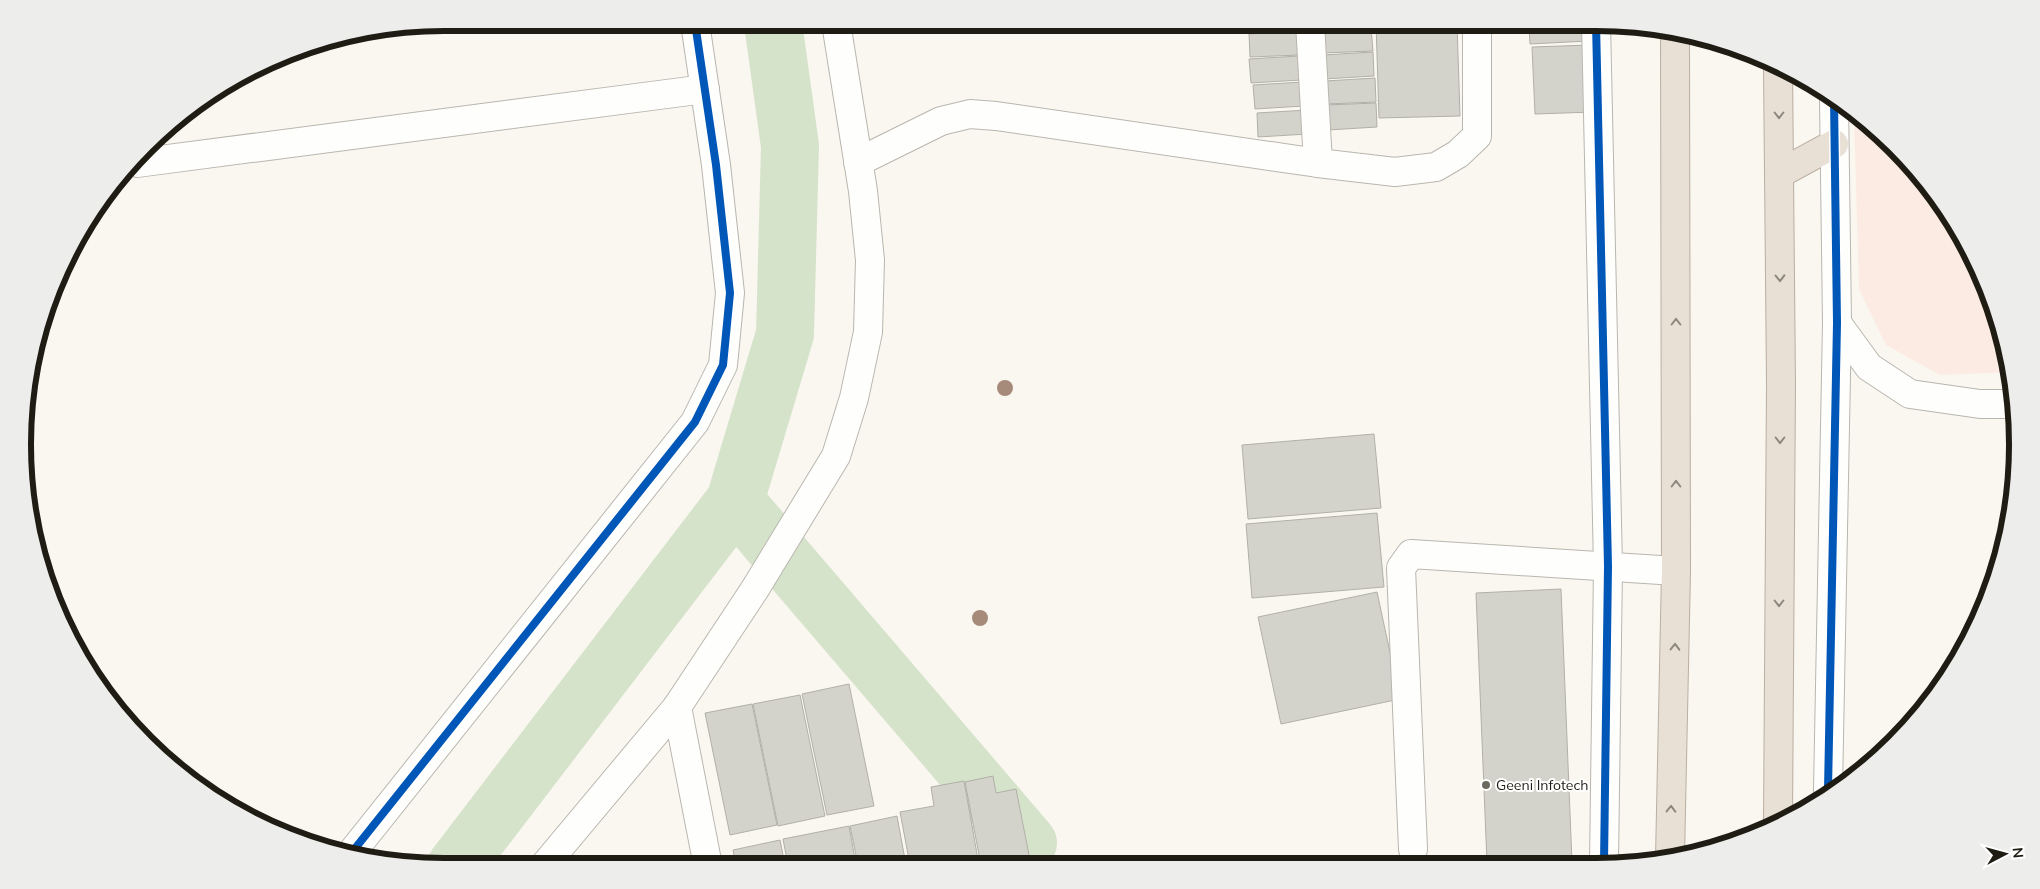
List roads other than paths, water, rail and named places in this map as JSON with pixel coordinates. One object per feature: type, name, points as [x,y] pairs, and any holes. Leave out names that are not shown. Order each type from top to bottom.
[{"type":"highway","points":[[1670,851],[1676,571],[1675,39]]},
{"type":"highway","points":[[1778,74],[1781,394],[1778,815]]},
{"type":"highway","points":[[1779,174],[1834,144]]},
{"type":"street","points":[[355,848],[695,422],[723,364],[730,293],[716,166],[696,31]]},
{"type":"street","points":[[551,858],[677,707],[756,589],[836,456],[854,398],[868,332],[870,260],[858,162],[837,31]]},
{"type":"street","points":[[1311,31],[1318,163]]},
{"type":"street","points":[[858,162],[941,121],[970,114],[996,116],[1318,163],[1395,172],[1436,167],[1458,154],[1477,136],[1477,31]]},
{"type":"street","points":[[1596,31],[1608,566],[1604,858]]},
{"type":"street","points":[[143,162],[705,89]]},
{"type":"street","points":[[1828,786],[1837,323],[1834,108]]},
{"type":"street","points":[[1837,323],[1868,368],[1910,394],[1980,404],[2006,404]]},
{"type":"street","points":[[1413,849],[1401,568],[1411,554],[1676,571]]},
{"type":"street","points":[[677,707],[706,858]]},
{"type":"waterway","points":[[462,858],[735,501],[785,334],[790,146],[774,31]]},
{"type":"waterway","points":[[735,501],[1028,843],[1022,858]]},
{"type":"place","name":"Geeni Infotech","points":[[1486,785]]}]
